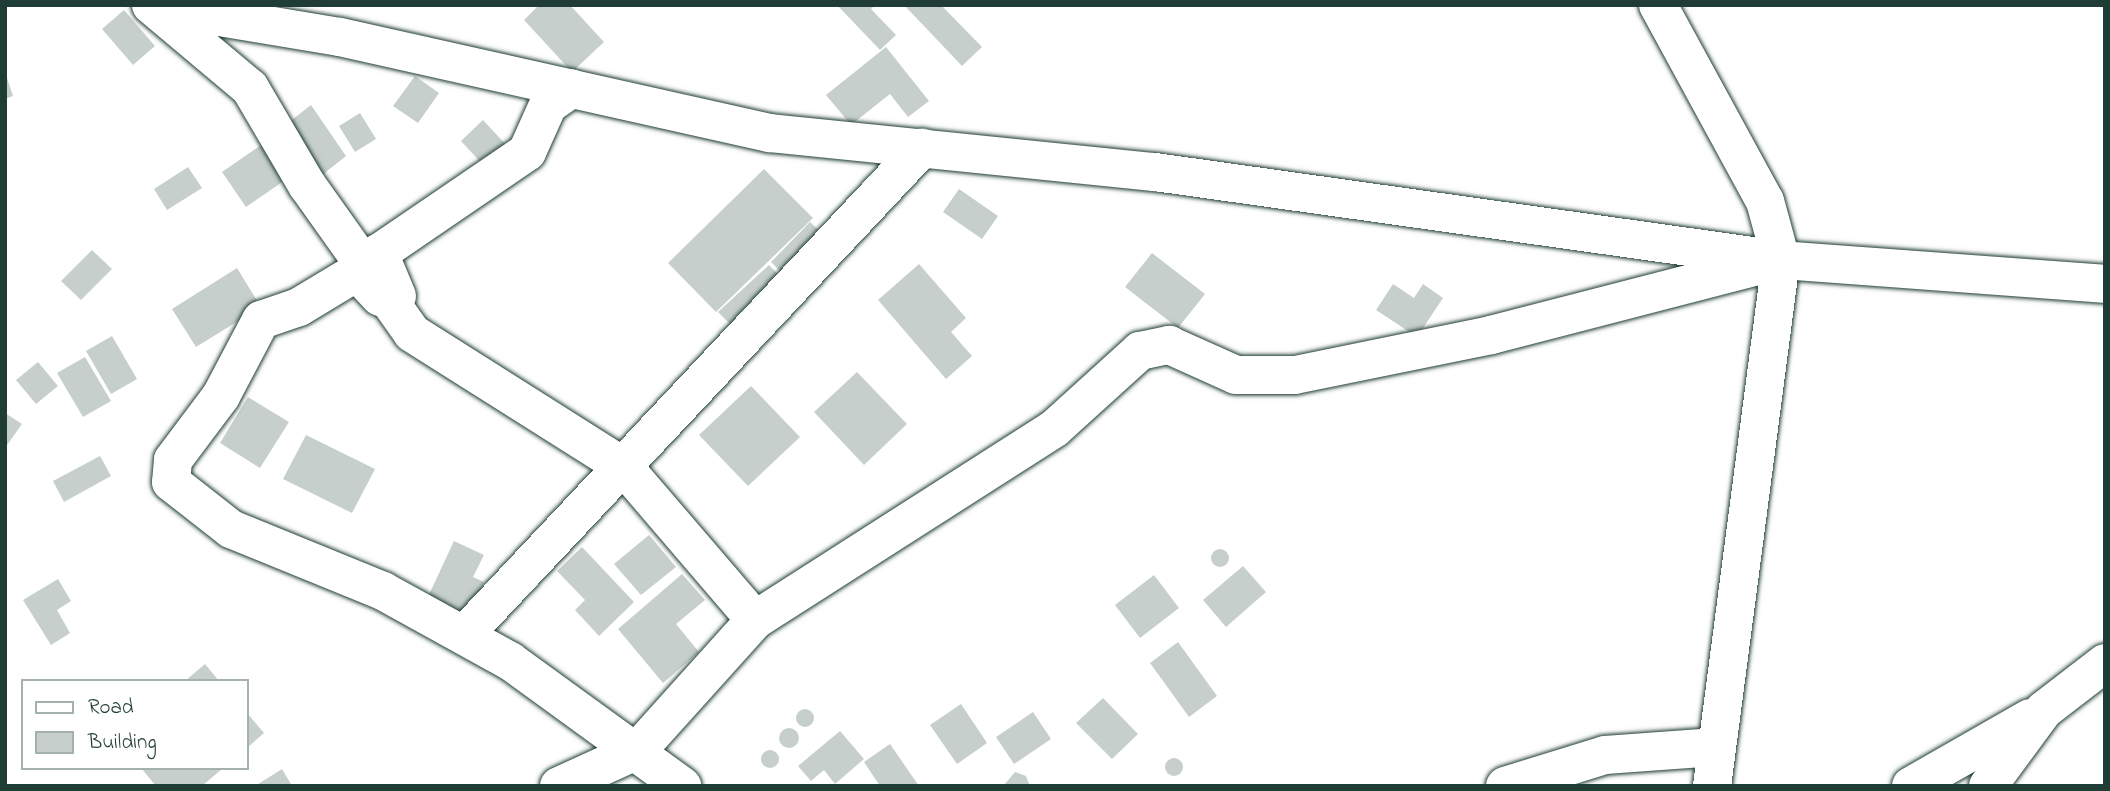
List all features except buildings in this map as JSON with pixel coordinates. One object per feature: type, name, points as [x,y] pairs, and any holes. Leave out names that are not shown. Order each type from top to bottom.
[{"type":"street","points":[[152,5],[340,37],[770,134],[922,148],[1656,238],[1781,260],[2105,284]]},
{"type":"street","points":[[152,5],[250,88],[307,185],[412,333]]},
{"type":"street","points":[[1658,5],[1765,201],[1781,260],[1712,786]]},
{"type":"street","points":[[412,333],[379,253],[527,152],[548,105],[572,88]]},
{"type":"street","points":[[464,635],[922,148]]},
{"type":"street","points":[[559,786],[638,750],[755,620],[1055,428],[1140,351],[1169,345],[1236,375],[1295,374],[1426,350],[1781,260]]},
{"type":"street","points":[[682,786],[638,750],[464,635],[383,591],[231,529],[183,496],[169,475],[221,397],[248,333],[272,313],[299,307],[357,272],[412,333],[624,467],[755,620]]},
{"type":"street","points":[[1911,786],[2044,710],[2105,663]]},
{"type":"street","points":[[1988,786],[2044,710]]},
{"type":"street","points":[[1505,786],[1605,755],[1716,747]]}]
